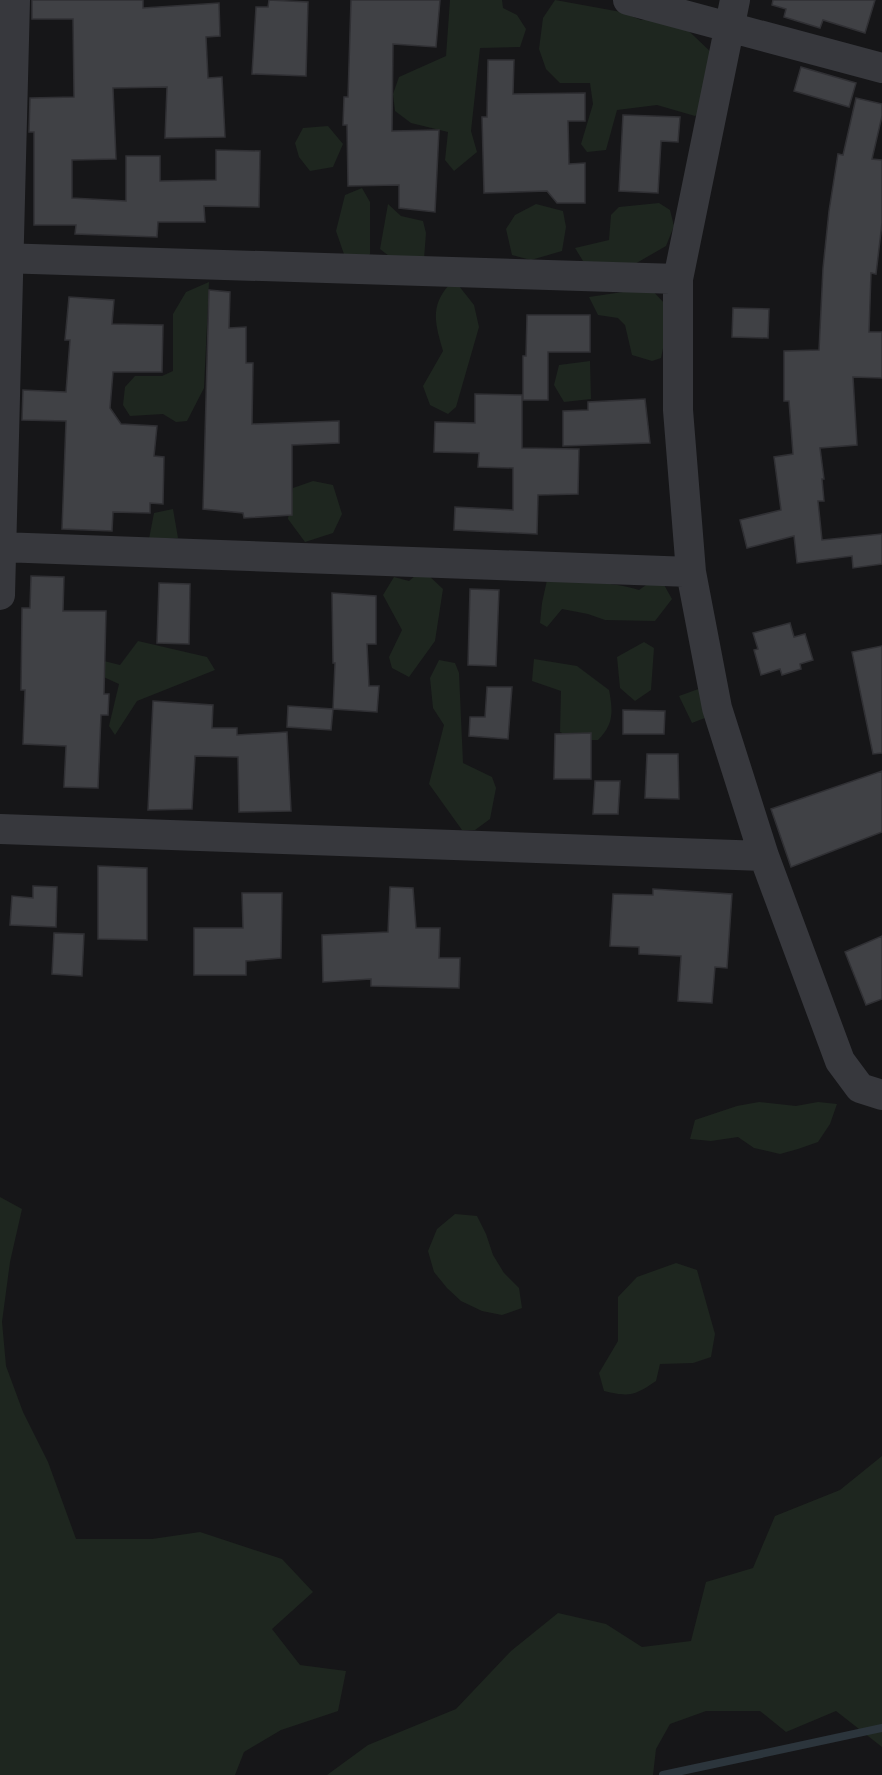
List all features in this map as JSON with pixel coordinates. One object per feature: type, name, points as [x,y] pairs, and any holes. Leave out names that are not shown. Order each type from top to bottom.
[{"type":"street","points":[[0,596],[4,258],[15,0]]},
{"type":"street","points":[[628,0],[732,13],[882,68]]},
{"type":"street","points":[[732,13],[678,279],[678,410],[691,572],[717,708],[764,856],[840,1061],[860,1088],[882,1095]]},
{"type":"street","points":[[4,258],[678,279]]},
{"type":"street","points":[[1,547],[691,572]]},
{"type":"street","points":[[0,829],[764,856]]},
{"type":"shaded area","points":[[450,0],[502,0],[503,8],[517,15],[526,29],[520,47],[480,48],[471,131],[477,152],[454,171],[445,160],[448,132],[411,123],[395,111],[393,94],[399,77],[446,56]]},
{"type":"shaded area","points":[[555,0],[621,12],[641,20],[675,18],[714,55],[711,106],[695,116],[657,105],[617,110],[606,150],[587,152],[581,144],[593,104],[590,83],[560,83],[546,69],[539,49],[543,18]]},
{"type":"shaded area","points":[[328,126],[343,144],[333,167],[310,171],[299,157],[295,143],[303,128]]},
{"type":"shaded area","points":[[362,188],[370,202],[370,254],[360,264],[346,260],[336,231],[345,195]]},
{"type":"shaded area","points":[[659,203],[670,210],[674,226],[666,246],[614,276],[583,261],[575,248],[609,240],[611,215],[619,207]]},
{"type":"shaded area","points":[[388,204],[401,216],[423,221],[426,233],[424,259],[403,267],[380,249]]},
{"type":"shaded area","points":[[536,204],[563,211],[566,227],[562,251],[531,260],[512,255],[506,229],[515,215]]},
{"type":"shaded area","points":[[209,282],[204,388],[187,421],[176,422],[163,414],[130,416],[123,405],[125,387],[135,376],[162,376],[173,371],[173,314],[186,292]]},
{"type":"shaded area","points":[[449,285],[459,286],[474,305],[479,327],[456,407],[448,414],[430,405],[423,386],[443,351],[436,309]]},
{"type":"shaded area","points":[[650,288],[666,305],[670,315],[661,358],[652,361],[632,355],[625,325],[618,318],[598,315],[589,297]]},
{"type":"shaded area","points":[[590,361],[591,399],[564,402],[554,385],[559,365]]},
{"type":"shaded area","points":[[313,481],[333,485],[342,514],[333,533],[305,542],[288,519],[293,488]]},
{"type":"shaded area","points":[[173,509],[178,538],[149,539],[154,513]]},
{"type":"shaded area","points":[[417,574],[427,574],[443,589],[435,641],[409,677],[392,668],[389,657],[402,630],[383,595],[394,577],[409,581]]},
{"type":"shaded area","points":[[659,576],[672,599],[655,621],[605,620],[562,609],[547,627],[540,623],[547,580],[594,582],[639,590]]},
{"type":"shaded area","points":[[138,641],[207,657],[215,670],[137,701],[115,735],[109,726],[119,684],[97,674],[100,660],[120,665]]},
{"type":"shaded area","points":[[644,642],[654,648],[651,690],[635,701],[620,688],[617,657]]},
{"type":"shaded area","points":[[534,659],[577,666],[609,690],[610,723],[598,740],[578,740],[560,732],[561,691],[532,681]]},
{"type":"shaded area","points":[[439,660],[455,663],[459,673],[463,763],[492,777],[496,788],[490,819],[475,830],[462,830],[429,784],[444,725],[433,708],[430,678]]},
{"type":"shaded area","points":[[704,687],[710,716],[692,723],[679,696]]},
{"type":"shaded area","points":[[759,1102],[796,1106],[818,1102],[837,1104],[830,1124],[818,1142],[780,1154],[754,1148],[738,1137],[711,1141],[690,1139],[695,1120],[737,1106]]},
{"type":"shaded area","points":[[0,1197],[22,1209],[10,1262],[2,1322],[6,1366],[23,1412],[48,1462],[76,1539],[152,1539],[200,1532],[282,1559],[313,1592],[272,1629],[300,1665],[346,1671],[338,1711],[281,1730],[244,1752],[235,1775],[0,1775]]},
{"type":"shaded area","points":[[455,1214],[477,1216],[493,1255],[504,1273],[519,1288],[522,1308],[502,1315],[482,1311],[461,1301],[434,1272],[428,1251],[437,1229]]},
{"type":"shaded area","points":[[676,1263],[697,1270],[715,1334],[711,1357],[693,1363],[660,1364],[656,1381],[631,1394],[604,1391],[599,1373],[618,1341],[618,1297],[637,1277]]},
{"type":"shaded area","points":[[882,1456],[882,1747],[836,1711],[786,1732],[760,1711],[706,1711],[670,1724],[656,1749],[653,1775],[327,1775],[368,1745],[456,1709],[511,1651],[558,1613],[606,1624],[642,1647],[691,1641],[706,1582],[753,1568],[775,1516],[840,1490]]},
{"type":"building","points":[[32,0],[143,0],[143,8],[219,3],[220,36],[206,37],[208,78],[222,77],[225,137],[165,138],[167,87],[113,88],[116,159],[72,160],[72,198],[126,201],[126,156],[160,156],[160,181],[216,180],[216,150],[260,151],[259,207],[204,206],[205,222],[158,222],[157,237],[75,234],[76,225],[34,225],[34,132],[29,132],[30,98],[74,97],[73,19],[32,19]]},
{"type":"building","points":[[269,0],[308,2],[306,76],[252,74],[256,7],[268,7]]},
{"type":"building","points":[[351,0],[440,0],[436,47],[393,44],[392,131],[439,130],[435,212],[399,208],[399,185],[348,186],[347,125],[343,125],[344,97],[348,97]]},
{"type":"building","points":[[773,0],[875,0],[865,33],[823,20],[820,28],[784,17],[786,9],[772,5]]},
{"type":"building","points":[[488,60],[514,60],[513,94],[585,93],[585,121],[568,121],[569,164],[585,163],[585,203],[557,203],[547,191],[484,193],[482,117],[487,117]]},
{"type":"building","points":[[801,67],[856,83],[849,107],[794,91]]},
{"type":"building","points":[[856,98],[882,104],[882,116],[872,159],[882,160],[882,223],[876,274],[871,273],[869,332],[882,332],[882,378],[853,377],[857,445],[820,448],[824,501],[818,501],[822,540],[882,534],[882,564],[853,568],[852,556],[797,563],[794,536],[747,548],[740,520],[781,510],[774,457],[793,454],[789,401],[784,401],[784,351],[819,350],[823,268],[829,211],[838,154],[843,155]]},
{"type":"building","points":[[623,115],[680,117],[678,142],[661,141],[658,193],[619,191]]},
{"type":"building","points":[[209,290],[230,292],[229,328],[246,327],[246,363],[253,363],[252,424],[339,421],[339,443],[292,445],[292,515],[244,518],[243,513],[203,509]]},
{"type":"building","points":[[69,297],[114,300],[112,324],[163,325],[162,372],[113,372],[110,408],[121,424],[157,426],[154,456],[164,457],[163,504],[150,503],[150,513],[113,512],[112,531],[62,529],[66,421],[22,420],[23,390],[66,392],[70,340],[65,340]]},
{"type":"building","points":[[733,308],[769,309],[768,338],[732,337]]},
{"type":"building","points":[[527,315],[590,315],[590,352],[548,352],[548,400],[523,400],[523,356],[526,356]]},
{"type":"building","points":[[475,394],[522,395],[522,448],[579,449],[578,494],[538,495],[537,534],[454,530],[455,507],[513,510],[513,468],[478,467],[479,453],[434,452],[435,422],[475,423]]},
{"type":"building","points":[[645,399],[650,443],[563,446],[563,411],[588,410],[588,402]]},
{"type":"building","points":[[31,576],[64,577],[63,611],[106,611],[104,694],[109,694],[108,715],[101,715],[98,788],[64,787],[66,746],[23,744],[25,690],[21,690],[22,608],[30,608]]},
{"type":"building","points":[[159,583],[190,584],[189,644],[157,643]]},
{"type":"building","points":[[470,589],[499,590],[496,666],[468,665]]},
{"type":"building","points":[[332,593],[376,596],[376,644],[367,644],[369,686],[379,686],[377,712],[333,709],[335,663],[333,663]]},
{"type":"building","points":[[790,623],[794,637],[805,634],[813,660],[800,664],[801,669],[782,675],[780,669],[761,675],[754,650],[758,649],[753,633]]},
{"type":"building","points":[[882,646],[882,753],[873,754],[852,652]]},
{"type":"building","points":[[487,687],[512,687],[508,739],[469,736],[470,717],[485,717]]},
{"type":"building","points":[[153,701],[213,705],[212,728],[237,728],[237,735],[287,732],[291,811],[239,812],[238,757],[195,756],[192,809],[148,810]]},
{"type":"building","points":[[288,706],[333,709],[331,730],[287,727]]},
{"type":"building","points":[[623,710],[665,711],[664,734],[623,734]]},
{"type":"building","points":[[591,733],[591,779],[554,779],[555,734]]},
{"type":"building","points":[[647,754],[678,754],[679,799],[645,798]]},
{"type":"building","points":[[882,771],[882,832],[791,867],[771,809]]},
{"type":"building","points":[[595,781],[620,781],[618,814],[593,814]]},
{"type":"building","points":[[98,866],[147,868],[147,940],[98,939]]},
{"type":"building","points":[[33,886],[57,887],[56,927],[10,925],[12,896],[33,898]]},
{"type":"building","points":[[390,887],[413,888],[416,928],[440,928],[439,958],[460,958],[459,988],[371,986],[371,979],[323,982],[322,935],[388,932]]},
{"type":"building","points":[[653,889],[732,894],[727,968],[715,967],[712,1003],[678,1001],[681,956],[639,954],[639,947],[610,946],[613,894],[653,895]]},
{"type":"building","points":[[242,893],[282,893],[281,958],[246,961],[246,975],[194,975],[194,928],[243,928]]},
{"type":"building","points":[[54,933],[84,934],[82,976],[52,974]]},
{"type":"building","points":[[882,936],[882,999],[866,1005],[845,952]]},
{"type":"waterway","points":[[663,1775],[882,1728]]}]
